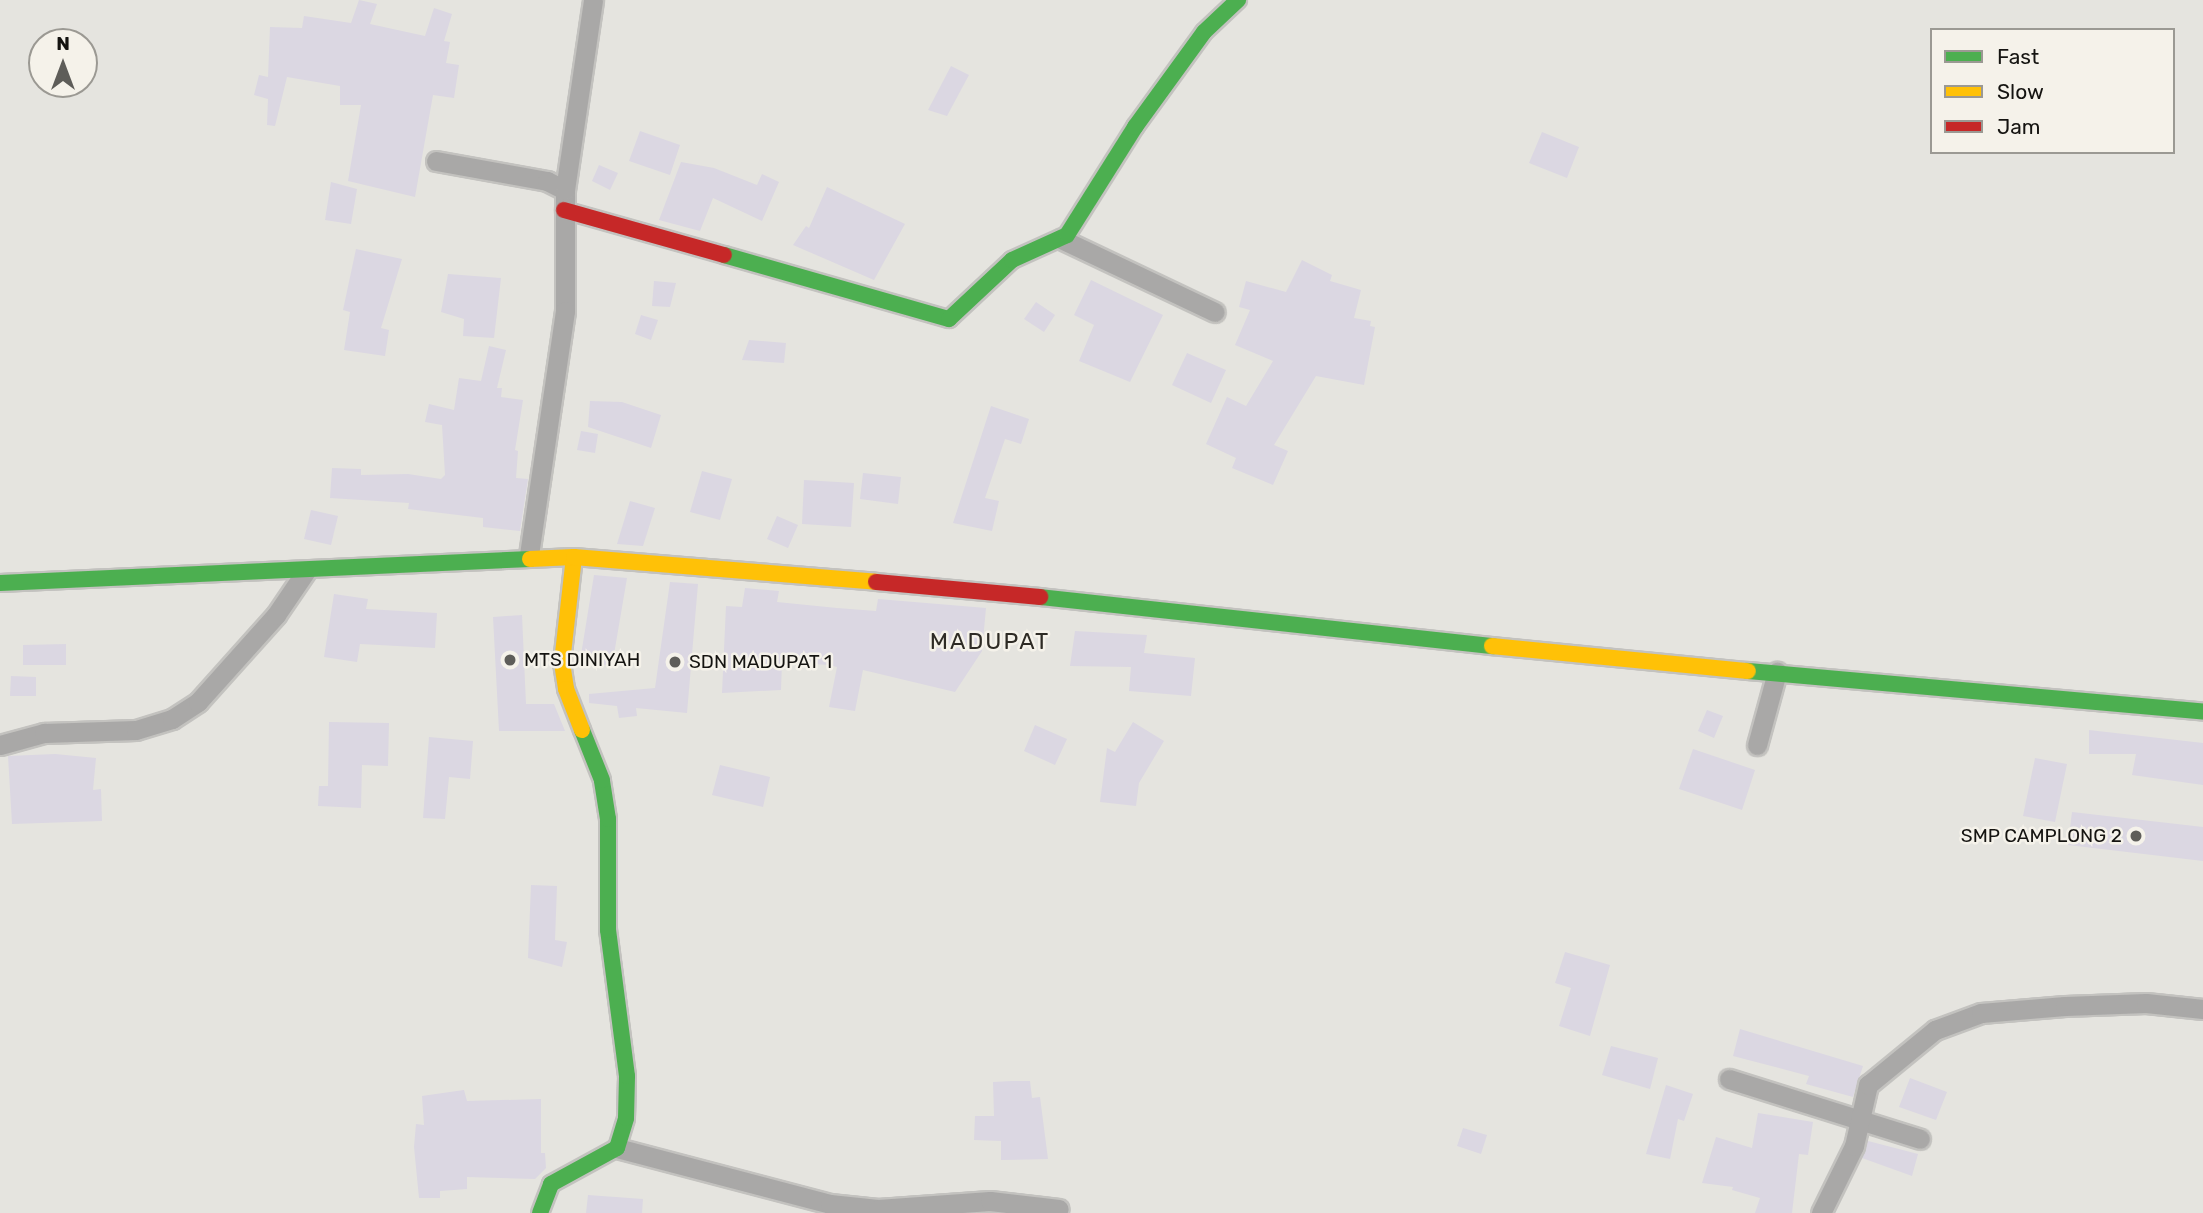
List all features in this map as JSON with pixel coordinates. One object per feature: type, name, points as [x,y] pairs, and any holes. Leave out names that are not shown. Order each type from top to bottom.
[{"type":"street","points":[[529,556],[565,311],[565,190],[593,0]]},
{"type":"street","points":[[564,210],[940,319],[959,315],[1012,260],[1061,239],[1075,225],[1135,127],[1204,32],[1238,0]]},
{"type":"street","points":[[436,160],[547,181],[565,190]]},
{"type":"street","points":[[1061,239],[1215,312]]},
{"type":"street","points":[[0,583],[306,570],[529,556],[574,556],[987,591],[1359,634],[2203,712]]},
{"type":"street","points":[[574,556],[562,663],[566,690],[603,780],[608,819],[608,930],[627,1076],[626,1118],[617,1148]]},
{"type":"street","points":[[0,745],[44,733],[136,730],[173,719],[198,702],[276,614],[306,570]]},
{"type":"street","points":[[1757,745],[1777,672]]},
{"type":"street","points":[[1821,1213],[1854,1146],[1868,1085],[1878,1074],[1936,1030],[1961,1018],[2065,1006],[2146,1003],[2203,1009]]},
{"type":"street","points":[[1729,1079],[1920,1139]]},
{"type":"street","points":[[540,1213],[551,1184],[617,1148],[831,1204],[878,1209],[990,1201],[1059,1209]]},
{"type":"building","points":[[359,0],[377,4],[370,24],[425,36],[434,8],[452,14],[444,41],[450,42],[446,63],[459,65],[454,98],[433,95],[415,197],[348,181],[361,105],[340,105],[340,86],[287,77],[275,126],[267,125],[268,99],[254,95],[259,75],[268,77],[270,27],[302,28],[304,16],[351,23]]},
{"type":"building","points":[[951,66],[969,75],[947,116],[928,110]]},
{"type":"building","points":[[640,131],[680,145],[670,175],[629,161]]},
{"type":"building","points":[[1542,132],[1579,147],[1567,178],[1529,163]]},
{"type":"building","points":[[681,162],[714,168],[757,185],[762,174],[779,182],[762,221],[713,198],[700,231],[659,220]]},
{"type":"building","points":[[599,165],[618,173],[610,190],[592,181]]},
{"type":"building","points":[[331,182],[357,189],[351,224],[325,220]]},
{"type":"building","points":[[827,187],[905,224],[874,280],[793,245],[806,226],[809,228]]},
{"type":"building","points":[[356,249],[402,259],[381,328],[389,330],[385,356],[344,350],[350,312],[343,310]]},
{"type":"building","points":[[1302,260],[1332,275],[1330,281],[1361,290],[1354,318],[1371,321],[1370,326],[1375,327],[1364,385],[1316,376],[1274,445],[1288,451],[1273,485],[1232,468],[1236,458],[1206,444],[1227,397],[1246,406],[1273,361],[1235,345],[1250,310],[1239,307],[1246,281],[1286,292]]},
{"type":"building","points":[[448,274],[501,278],[494,338],[463,336],[464,319],[441,312]]},
{"type":"building","points":[[1091,280],[1163,315],[1130,382],[1079,361],[1094,325],[1074,315]]},
{"type":"building","points":[[654,281],[676,283],[670,307],[652,306]]},
{"type":"building","points":[[1036,302],[1055,315],[1044,332],[1024,319]]},
{"type":"building","points":[[641,315],[658,320],[651,340],[635,334]]},
{"type":"building","points":[[749,340],[786,343],[784,363],[742,360]]},
{"type":"building","points":[[489,346],[506,350],[497,388],[502,388],[501,397],[523,400],[515,450],[518,451],[516,478],[528,479],[520,531],[483,527],[483,518],[408,509],[409,503],[330,498],[332,468],[361,469],[361,475],[408,474],[441,479],[445,475],[442,425],[425,422],[429,404],[454,410],[459,378],[481,381]]},
{"type":"building","points":[[1187,353],[1226,370],[1211,403],[1172,385]]},
{"type":"building","points":[[590,401],[622,402],[661,415],[651,448],[588,427]]},
{"type":"building","points":[[991,406],[1029,419],[1021,444],[1005,439],[985,498],[999,501],[992,531],[953,523]]},
{"type":"building","points":[[581,431],[598,434],[595,453],[577,450]]},
{"type":"building","points":[[702,471],[732,479],[720,520],[690,512]]},
{"type":"building","points":[[863,473],[901,477],[898,504],[860,499]]},
{"type":"building","points":[[804,480],[854,483],[851,527],[802,524]]},
{"type":"building","points":[[630,501],[655,508],[643,546],[617,544]]},
{"type":"building","points":[[311,510],[338,516],[331,545],[304,539]]},
{"type":"building","points":[[777,516],[798,525],[788,548],[767,539]]},
{"type":"building","points":[[594,575],[627,578],[612,666],[580,661]]},
{"type":"building","name":"SDN MADUPAT 1","points":[[670,582],[698,584],[687,713],[636,708],[637,716],[619,718],[617,706],[589,703],[589,694],[655,688]]},
{"type":"building","points":[[745,588],[779,591],[777,602],[837,608],[876,611],[878,599],[986,608],[982,651],[955,692],[863,670],[855,711],[829,707],[837,667],[829,665],[782,662],[781,690],[722,693],[726,606],[742,607]]},
{"type":"building","points":[[334,594],[368,599],[366,609],[437,613],[435,648],[360,644],[357,662],[324,657]]},
{"type":"building","name":"MTS DINIYAH","points":[[522,615],[526,704],[554,704],[565,731],[499,731],[493,617]]},
{"type":"building","points":[[1075,631],[1147,635],[1144,653],[1195,658],[1191,696],[1129,691],[1131,667],[1070,666]]},
{"type":"building","points":[[66,644],[66,665],[23,665],[23,645]]},
{"type":"building","points":[[11,676],[36,677],[36,696],[10,696]]},
{"type":"building","points":[[1707,710],[1723,716],[1714,738],[1698,731]]},
{"type":"building","points":[[329,722],[389,723],[388,766],[362,765],[361,808],[318,806],[319,786],[328,786]]},
{"type":"building","points":[[1133,722],[1164,741],[1139,783],[1136,806],[1100,802],[1107,748],[1115,752]]},
{"type":"building","points":[[1035,725],[1067,739],[1055,765],[1024,751]]},
{"type":"building","name":"SMP CAMPLONG 2","points":[[2089,730],[2203,743],[2203,785],[2132,775],[2136,754],[2089,754]]},
{"type":"building","points":[[429,737],[473,741],[470,779],[449,777],[445,819],[423,818]]},
{"type":"building","points":[[1693,749],[1755,770],[1742,810],[1679,789]]},
{"type":"building","points":[[55,754],[96,758],[93,790],[101,789],[102,821],[12,824],[8,756]]},
{"type":"building","name":"SMP CAMPLONG 2","points":[[2035,758],[2067,764],[2055,822],[2023,816]]},
{"type":"building","points":[[720,765],[770,777],[763,807],[712,795]]},
{"type":"building","name":"SMP CAMPLONG 2","points":[[2072,812],[2203,827],[2203,861],[2068,845]]},
{"type":"building","points":[[531,885],[557,886],[555,940],[567,942],[562,967],[528,958]]},
{"type":"building","points":[[1565,952],[1610,965],[1590,1036],[1559,1026],[1571,988],[1555,983]]},
{"type":"building","points":[[1740,1029],[1863,1066],[1853,1097],[1806,1084],[1809,1076],[1733,1056]]},
{"type":"building","points":[[1611,1046],[1658,1058],[1650,1089],[1602,1075]]},
{"type":"building","points":[[1910,1078],[1947,1092],[1936,1120],[1899,1107]]},
{"type":"building","points":[[1030,1081],[1032,1098],[1040,1097],[1048,1159],[1001,1160],[1001,1141],[974,1140],[975,1116],[994,1116],[993,1082]]},
{"type":"building","points":[[1666,1085],[1693,1094],[1684,1121],[1678,1119],[1670,1159],[1646,1154]]},
{"type":"building","points":[[464,1090],[467,1101],[541,1099],[541,1153],[545,1153],[546,1168],[535,1179],[467,1177],[467,1189],[440,1191],[440,1198],[419,1198],[414,1147],[416,1124],[424,1125],[422,1096]]},
{"type":"building","points":[[1758,1113],[1813,1122],[1808,1155],[1799,1154],[1792,1213],[1755,1213],[1760,1198],[1732,1190],[1733,1187],[1702,1183],[1716,1137],[1752,1148]]},
{"type":"building","points":[[1463,1128],[1487,1135],[1481,1154],[1457,1146]]},
{"type":"building","points":[[1868,1141],[1918,1154],[1912,1176],[1862,1158]]},
{"type":"building","points":[[588,1195],[643,1199],[642,1213],[586,1213]]},
{"type":"traffic: fast","points":[[724,255],[949,319],[1012,260],[1067,235],[1135,127],[1204,32],[1238,0]]},
{"type":"traffic: fast","points":[[0,583],[530,559]]},
{"type":"traffic: fast","points":[[1040,597],[1492,646]]},
{"type":"traffic: fast","points":[[1748,671],[2203,712]]},
{"type":"traffic: fast","points":[[540,1213],[551,1184],[617,1148],[626,1118],[627,1076],[608,930],[608,819],[602,780],[582,730]]},
{"type":"traffic: slow","points":[[530,559],[574,557],[876,582]]},
{"type":"traffic: slow","points":[[574,557],[562,663],[566,689],[582,730]]},
{"type":"traffic: slow","points":[[1492,646],[1748,671]]},
{"type":"traffic: jam","points":[[564,210],[724,255]]},
{"type":"traffic: jam","points":[[876,582],[1040,597]]},
{"type":"place","name":"MTS DINIYAH","points":[[510,660]]},
{"type":"place","name":"SDN MADUPAT 1","points":[[675,662]]},
{"type":"place","name":"SMP CAMPLONG 2","points":[[2136,836]]},
{"type":"district","name":"MADUPAT","points":[[990,641]]}]
